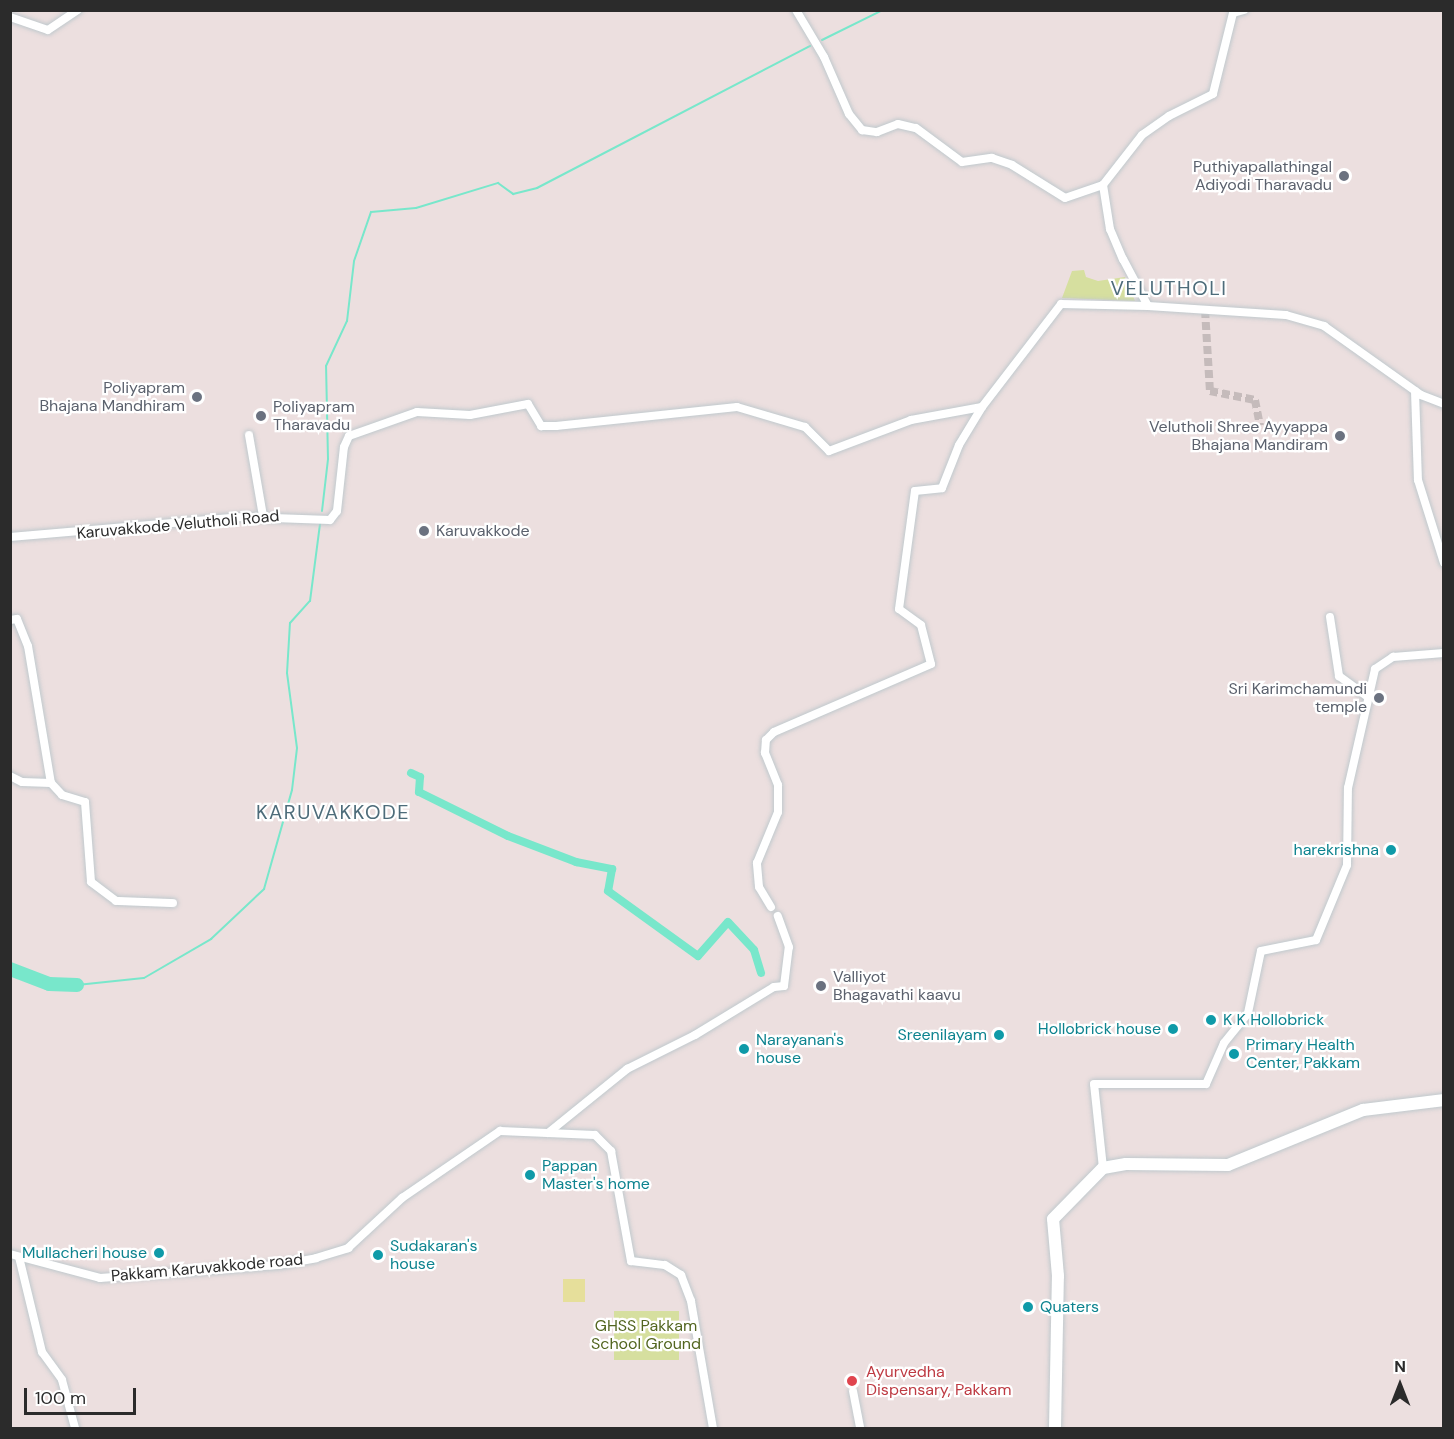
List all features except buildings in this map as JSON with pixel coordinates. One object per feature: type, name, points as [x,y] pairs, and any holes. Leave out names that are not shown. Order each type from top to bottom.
[{"type":"main road","points":[[1055,1428],[1058,1276],[1053,1219],[1103,1168],[1126,1164],[1228,1165],[1363,1110],[1443,1101]]},
{"type":"street","points":[[10,17],[48,30],[78,10]]},
{"type":"street","points":[[796,10],[825,57],[849,114],[862,130],[877,132],[898,124],[916,128],[962,162],[992,158],[1012,165],[1065,198],[1103,185],[1142,135],[1169,116],[1214,94],[1233,13],[1244,10]]},
{"type":"street","points":[[1103,185],[1110,229],[1148,306]]},
{"type":"street","points":[[771,907],[759,887],[757,863],[778,812],[778,785],[765,753],[766,740],[774,732],[930,664],[921,625],[899,609],[915,491],[942,488],[959,445],[982,407],[1061,304],[1148,306],[1286,315],[1324,326],[1366,352],[1415,391],[1443,404]]},
{"type":"street","points":[[1415,391],[1418,480],[1443,563]]},
{"type":"street","name":"Karuvakkode Velutholi Road","points":[[10,537],[263,516],[330,520],[337,511],[344,447],[349,436],[386,421],[417,412],[470,415],[528,404],[542,426],[556,426],[736,407],[805,427],[829,451],[911,420],[982,407]]},
{"type":"street","points":[[249,435],[263,516]]},
{"type":"street","points":[[1330,617],[1339,676],[1369,698]]},
{"type":"street","points":[[10,620],[17,618],[28,646],[51,783],[62,795],[85,802],[91,882],[116,902],[173,903]]},
{"type":"street","points":[[1103,1168],[1094,1084],[1206,1084],[1224,1043],[1248,1013],[1261,951],[1316,940],[1347,865],[1348,788],[1375,669],[1393,657],[1443,653]]},
{"type":"street","points":[[10,776],[22,782],[51,783]]},
{"type":"street","points":[[548,1133],[627,1069],[695,1035],[774,987],[784,987],[789,947],[778,916]]},
{"type":"street","name":"Pakkam Karuvakkode road","points":[[15,1256],[99,1278],[278,1265],[316,1258],[348,1248],[402,1198],[500,1131],[596,1135],[611,1151],[631,1261],[665,1265],[681,1275],[691,1301],[713,1428]]},
{"type":"street","points":[[15,1256],[42,1352],[62,1380],[75,1428]]},
{"type":"street","points":[[852,1391],[860,1428]]},
{"type":"green space","points":[[1084,270],[1086,277],[1098,281],[1125,277],[1135,301],[1062,298],[1072,271]]},
{"type":"green space","name":"GHSS Pakkam School Ground","points":[[614,1311],[679,1311],[679,1360],[614,1360]]},
{"type":"shaded area","points":[[563,1279],[585,1279],[585,1302],[563,1302]]},
{"type":"waterway","points":[[822,40],[883,10]]},
{"type":"waterway","points":[[322,511],[328,459],[326,366],[347,321],[354,261],[371,212],[416,208],[498,183],[513,194],[537,188],[810,46]]},
{"type":"waterway","points":[[77,985],[144,978],[211,939],[264,889],[292,790],[297,748],[287,673],[290,623],[310,601],[320,524]]},
{"type":"waterway","points":[[411,773],[420,777],[419,792],[508,836],[576,862],[612,869],[608,891],[698,956],[728,922],[754,950],[761,973]]},
{"type":"waterway","points":[[10,969],[49,984],[77,985]]},
{"type":"tunnel","points":[[1205,310],[1210,391],[1255,400],[1260,426]]},
{"type":"place","name":"Puthiyapallathingal Adiyodi Tharavadu","points":[[1344,176]]},
{"type":"place","name":"Poliyapram Bhajana Mandhiram","points":[[197,397]]},
{"type":"place","name":"Poliyapram Tharavadu","points":[[261,416]]},
{"type":"place","name":"Velutholi Shree Ayyappa Bhajana Mandiram","points":[[1340,436]]},
{"type":"place","name":"Karuvakkode","points":[[424,531]]},
{"type":"place","name":"Sri Karimchamundi temple","points":[[1379,698]]},
{"type":"place","name":"harekrishna","points":[[1391,850]]},
{"type":"place","name":"Valliyot Bhagavathi kaavu","points":[[821,986]]},
{"type":"place","name":"K K Hollobrick","points":[[1211,1020]]},
{"type":"place","name":"Hollobrick house","points":[[1173,1029]]},
{"type":"place","name":"Sreenilayam","points":[[999,1035]]},
{"type":"place","name":"Narayanan's house","points":[[744,1049]]},
{"type":"place","name":"Primary Health Center, Pakkam","points":[[1234,1054]]},
{"type":"place","name":"Pappan Master's home","points":[[530,1175]]},
{"type":"place","name":"Mullacheri house","points":[[159,1253]]},
{"type":"place","name":"Sudakaran's house","points":[[378,1255]]},
{"type":"place","name":"Quaters","points":[[1028,1307]]},
{"type":"place","name":"Ayurvedha Dispensary, Pakkam","points":[[852,1381]]},
{"type":"district","name":"VELUTHOLI","points":[[1169,288]]},
{"type":"district","name":"KARUVAKKODE","points":[[333,812]]}]
